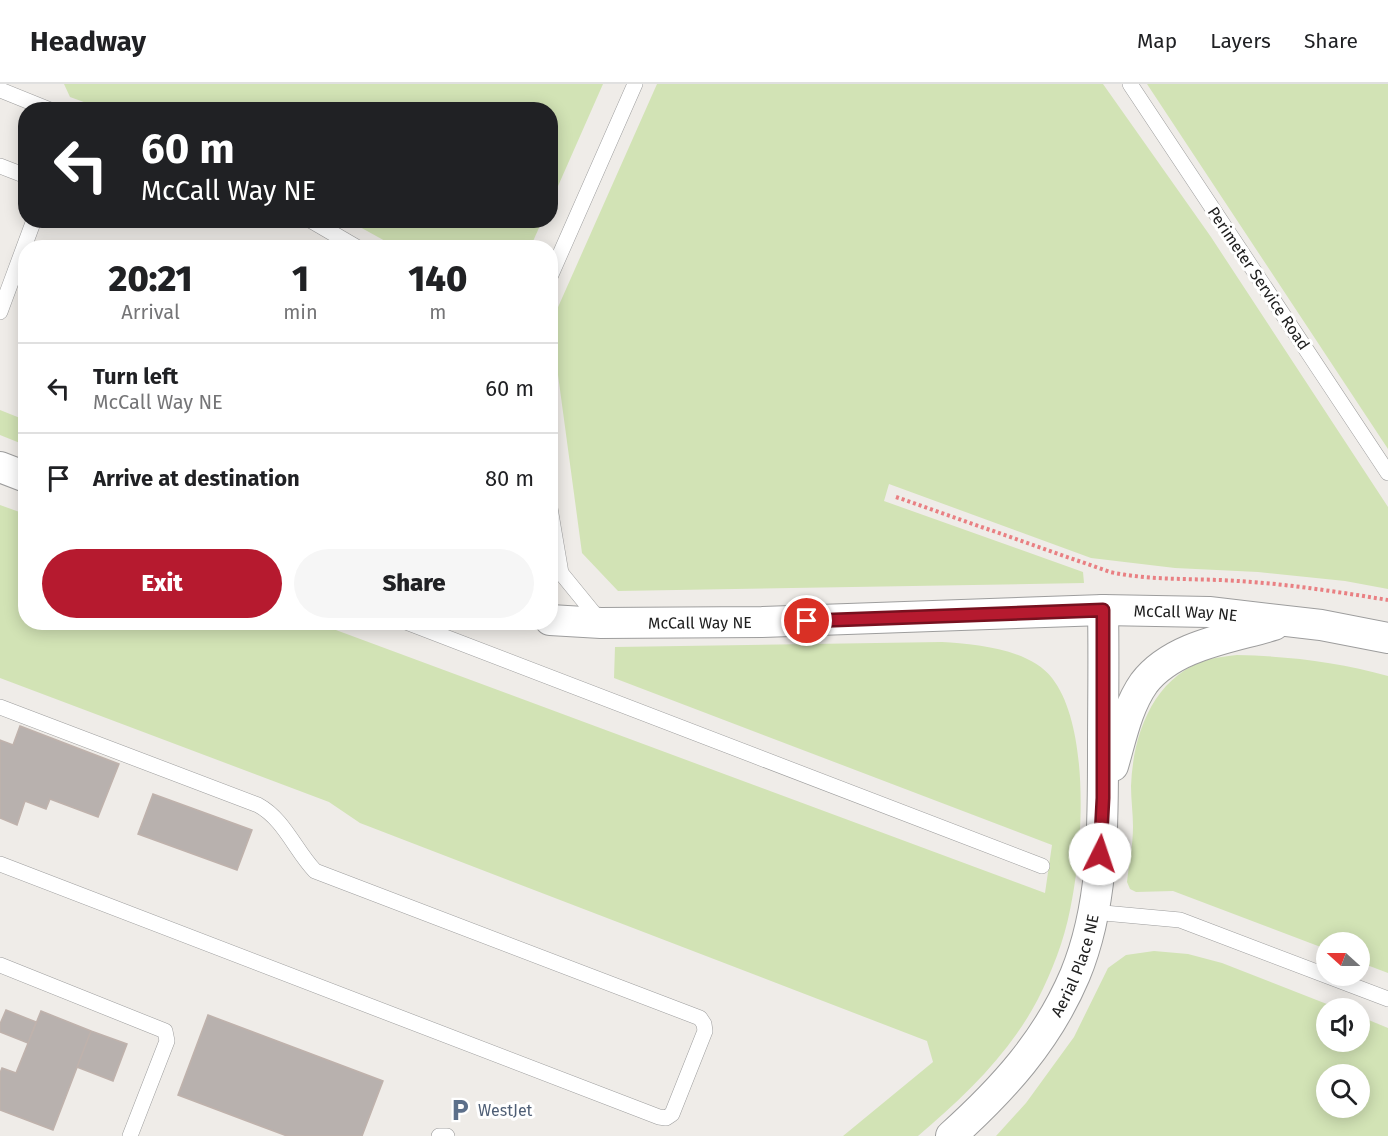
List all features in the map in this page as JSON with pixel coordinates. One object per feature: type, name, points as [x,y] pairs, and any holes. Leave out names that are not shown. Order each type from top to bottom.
[{"type":"street","points":[[0,467],[18,474]]},
{"type":"street","name":"McCall Way NE","points":[[558,620],[602,623],[762,622],[1103,610],[1209,612],[1321,625],[1388,638]]},
{"type":"street","name":"Aerial Place NE","points":[[951,1136],[1014,1075],[1038,1042],[1060,1007],[1087,942],[1099,875],[1103,798],[1103,610]]},
{"type":"street","points":[[1103,798],[1128,717],[1144,684],[1156,671],[1169,661],[1205,645],[1284,622]]},
{"type":"lane","points":[[558,259],[635,84]]},
{"type":"lane","name":"Perimeter Service Road","points":[[1130,84],[1388,472]]},
{"type":"lane","points":[[3,92],[29,102]]},
{"type":"lane","points":[[0,166],[18,173]]},
{"type":"lane","points":[[324,228],[344,240]]},
{"type":"lane","points":[[0,312],[18,263]]},
{"type":"lane","points":[[558,555],[561,573],[602,623]]},
{"type":"lane","points":[[426,630],[1042,866]]},
{"type":"lane","points":[[0,707],[258,805],[275,818],[315,871],[700,1018],[705,1031],[674,1111],[666,1118],[659,1117],[0,864]]},
{"type":"lane","points":[[1093,912],[1180,920],[1388,999]]},
{"type":"lane","points":[[0,965],[165,1031],[167,1041],[130,1136]]},
{"type":"lane","points":[[440,1136],[447,1136]]},
{"type":"path","points":[[896,497],[1110,572],[1130,576],[1240,581],[1388,600]]},
{"type":"green space","points":[[64,84],[603,84],[558,186],[558,102],[84,102],[70,97]]},
{"type":"green space","points":[[657,84],[1103,84],[1211,237],[1388,507],[1388,589],[1345,581],[1258,572],[1175,568],[1091,558],[889,484],[884,501],[1083,572],[1084,583],[618,591],[582,553],[558,375],[558,307]]},
{"type":"green space","points":[[1147,84],[1388,84],[1388,449]]},
{"type":"green space","points":[[362,228],[539,228],[534,240],[383,240]]},
{"type":"green space","points":[[0,410],[18,417],[18,442],[0,435]]},
{"type":"green space","points":[[0,505],[18,511],[18,630],[336,630],[1045,893],[1052,845],[614,678],[615,647],[942,642],[1002,650],[1030,660],[1052,678],[1065,700],[1073,727],[1078,758],[1080,823],[1075,885],[1070,910],[1053,967],[1027,1019],[1000,1056],[969,1090],[918,1136],[843,1136],[933,1062],[927,1041],[360,823],[329,802],[0,678]]},
{"type":"green space","points":[[1237,655],[1275,657],[1351,667],[1388,676],[1388,973],[1370,966],[1370,932],[1316,932],[1316,945],[1173,891],[1136,892],[1130,889],[1127,882],[1133,834],[1131,786],[1136,746],[1142,727],[1161,692],[1174,678],[1210,659]]},
{"type":"green space","points":[[1154,951],[1188,954],[1222,963],[1316,1000],[1316,1052],[1370,1052],[1370,1021],[1388,1028],[1388,1136],[996,1136],[1026,1103],[1074,1037],[1108,968],[1126,955]]},
{"type":"building","points":[[20,726],[119,764],[98,817],[50,799],[46,809],[25,801],[17,825],[0,818],[0,740],[13,745]]},
{"type":"building","points":[[153,794],[252,830],[237,870],[138,834]]},
{"type":"building","points":[[6,1010],[36,1022],[28,1043],[0,1032],[0,1024]]},
{"type":"building","points":[[41,1011],[91,1031],[53,1130],[0,1110],[2,1068],[16,1073]]},
{"type":"building","points":[[208,1015],[383,1081],[362,1136],[287,1136],[178,1095]]},
{"type":"building","points":[[91,1031],[127,1044],[113,1081],[77,1067]]},
{"type":"place","name":"WestJet","points":[[460,1110]]},
{"type":"route","points":[[807,621],[1103,610],[1103,798],[1100,854]]}]
